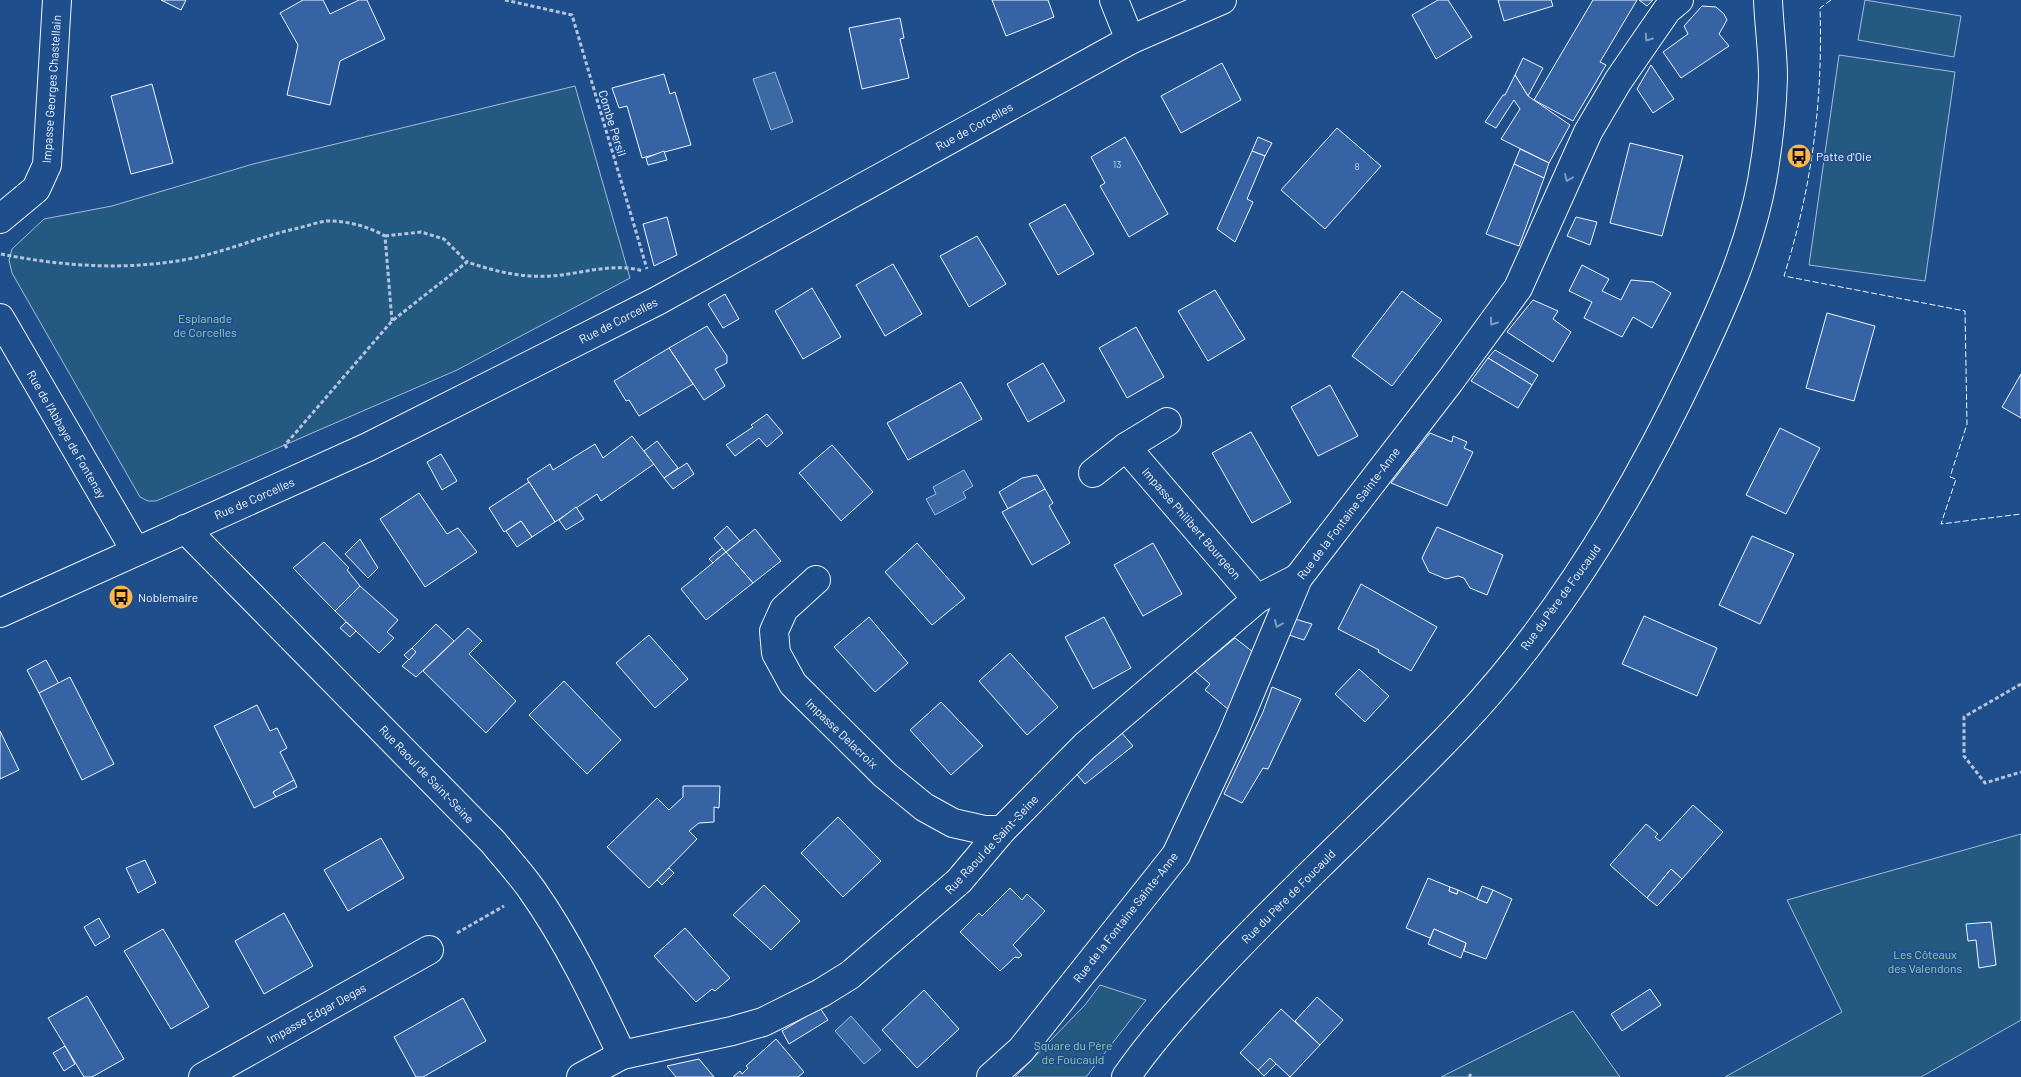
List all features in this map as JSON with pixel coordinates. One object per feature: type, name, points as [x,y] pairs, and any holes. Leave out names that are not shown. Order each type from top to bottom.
[{"type":"street","name":"Impasse Georges Chastellain","points":[[0,219],[36,189],[42,180],[47,165],[57,0]]},
{"type":"street","points":[[1114,0],[1130,40]]},
{"type":"street","name":"Rue de Corcelles","points":[[0,613],[135,550],[368,447],[657,300],[1130,40],[1222,0]]},
{"type":"street","name":"Rue de la Fontaine Sainte-Anne","points":[[991,1077],[1021,1050],[1176,855],[1232,736],[1298,578],[1450,381],[1518,288],[1588,132],[1624,73],[1667,10],[1679,0]]},
{"type":"street","name":"Rue du Père de Foucauld","points":[[1126,1077],[1180,1009],[1271,911],[1464,720],[1533,638],[1624,504],[1665,428],[1712,329],[1732,285],[1748,239],[1762,183],[1770,127],[1773,75],[1768,0]]},
{"type":"street","name":"Rue de l'Abbaye de Fontenay","points":[[0,318],[135,550]]},
{"type":"street","points":[[1093,473],[1126,447],[1167,422]]},
{"type":"street","name":"Impasse Philibert Bourgeon","points":[[1126,447],[1257,599]]},
{"type":"street","name":"Rue Raoul de Saint-Seine","points":[[186,528],[493,842],[531,890],[588,984],[622,1055]]},
{"type":"street","name":"Rue Raoul de Saint-Seine","points":[[582,1077],[622,1055],[755,1025],[821,993],[850,975],[960,881],[1002,830],[1085,746],[1257,599],[1298,578]]},
{"type":"street","name":"Impasse Delacroix","points":[[816,580],[784,609],[774,631],[776,653],[793,684],[885,775],[924,807],[960,825],[984,830],[1002,830]]},
{"type":"street","name":"Impasse Edgar Degas","points":[[203,1077],[428,950]]},
{"type":"path","name":"Combe Persil","points":[[467,262],[514,274],[550,276],[626,266],[648,272],[572,15],[505,0]]},
{"type":"path","points":[[0,254],[37,262],[120,267],[173,262],[216,253],[285,231],[326,221],[366,226],[385,236],[421,232],[444,239],[467,262],[392,321],[285,445]]},
{"type":"path","points":[[385,236],[392,321]]},
{"type":"path","points":[[2021,684],[1964,717],[1964,756],[1985,783],[2021,772]]},
{"type":"path","points":[[428,950],[531,890]]},
{"type":"green space","points":[[1865,0],[1961,16],[1954,57],[1858,40]]},
{"type":"green space","points":[[1839,55],[1955,72],[1925,281],[1809,265]]},
{"type":"green space","name":"Esplanade de Corcelles","points":[[575,86],[630,278],[457,370],[156,501],[148,501],[140,497],[12,273],[9,260],[12,249],[44,219],[112,206],[253,164]]},
{"type":"green space","name":"Les Côteaux des Valendons","points":[[2021,834],[2021,1020],[1921,1077],[1725,1077],[1842,1012],[1787,900]]},
{"type":"green space","name":"Square du Père de Foucauld","points":[[1100,985],[1146,1000],[1086,1077],[1015,1077],[1085,1005]]},
{"type":"green space","points":[[1573,1011],[1620,1077],[1441,1077]]},
{"type":"shaded area","points":[[775,72],[793,122],[771,130],[753,79]]},
{"type":"shaded area","points":[[964,470],[973,486],[963,492],[966,498],[935,515],[926,499],[936,494],[933,487]]},
{"type":"shaded area","points":[[851,1016],[881,1050],[864,1064],[835,1031]]},
{"type":"building","points":[[161,0],[186,0],[181,10]]},
{"type":"building","points":[[303,0],[323,0],[330,14],[359,0],[367,0],[385,39],[340,61],[330,105],[287,95],[298,45],[280,13]]},
{"type":"building","points":[[992,0],[1048,0],[1054,17],[1006,36]]},
{"type":"building","points":[[1438,0],[1448,0],[1472,37],[1436,59],[1412,15]]},
{"type":"building","points":[[1498,0],[1551,0],[1553,6],[1504,21]]},
{"type":"building","points":[[1593,0],[1637,0],[1600,62],[1606,65],[1573,121],[1534,100]]},
{"type":"building","points":[[1639,0],[1653,0],[1647,6]]},
{"type":"building","points":[[1702,6],[1716,7],[1724,14],[1727,20],[1719,34],[1729,46],[1681,78],[1663,52],[1688,34],[1684,26]]},
{"type":"building","points":[[900,18],[904,38],[900,39],[909,78],[862,89],[849,28]]},
{"type":"building","points":[[1523,58],[1543,68],[1528,96],[1515,75]]},
{"type":"building","points":[[1222,63],[1241,100],[1181,133],[1161,96]]},
{"type":"building","points":[[1651,65],[1674,99],[1653,113],[1637,89]]},
{"type":"building","points":[[664,74],[670,94],[675,92],[691,145],[642,158],[627,106],[619,108],[612,88]]},
{"type":"building","points":[[1515,75],[1528,96],[1570,125],[1549,163],[1501,139],[1520,109],[1514,100],[1496,128],[1485,122],[1503,95],[1505,95]]},
{"type":"building","points":[[152,84],[173,163],[131,174],[111,96]]},
{"type":"building","points":[[1337,128],[1381,166],[1325,229],[1281,190]]},
{"type":"building","points":[[1125,137],[1168,214],[1129,237],[1100,186],[1105,183],[1091,157]]},
{"type":"building","points":[[1258,137],[1272,143],[1265,156],[1252,151]]},
{"type":"building","points":[[1630,143],[1683,156],[1662,236],[1610,223]]},
{"type":"building","points":[[1520,149],[1549,163],[1544,178],[1514,164]]},
{"type":"building","points":[[664,151],[667,160],[648,165],[646,158]]},
{"type":"building","points":[[1252,151],[1265,156],[1247,199],[1253,202],[1235,242],[1217,229]]},
{"type":"building","points":[[1514,164],[1544,178],[1519,246],[1486,234]]},
{"type":"building","points":[[1065,204],[1094,254],[1058,275],[1029,224]]},
{"type":"building","points":[[667,217],[677,255],[654,266],[643,224]]},
{"type":"building","points":[[1576,217],[1597,222],[1590,245],[1567,236]]},
{"type":"building","points":[[977,236],[1006,284],[969,307],[940,256]]},
{"type":"building","points":[[893,264],[922,314],[885,336],[856,285]]},
{"type":"building","points":[[1582,265],[1609,279],[1602,291],[1621,300],[1631,280],[1653,282],[1671,293],[1652,328],[1633,317],[1622,337],[1584,318],[1592,302],[1569,291]]},
{"type":"building","points":[[812,288],[841,337],[803,359],[775,311]]},
{"type":"building","points":[[1215,290],[1245,339],[1208,361],[1178,311]]},
{"type":"building","points":[[1402,291],[1442,320],[1392,386],[1352,356]]},
{"type":"building","points":[[725,294],[739,319],[723,328],[708,304]]},
{"type":"building","points":[[1533,300],[1558,311],[1553,319],[1571,332],[1553,362],[1507,332]]},
{"type":"building","points":[[1827,313],[1875,326],[1854,401],[1806,388]]},
{"type":"building","points":[[707,326],[727,356],[727,363],[715,369],[725,386],[704,400],[669,348]]},
{"type":"building","points":[[1136,327],[1164,377],[1127,398],[1099,348]]},
{"type":"building","points":[[669,348],[693,384],[639,416],[629,400],[626,401],[614,381]]},
{"type":"building","points":[[1495,350],[1538,375],[1532,385],[1488,358]]},
{"type":"building","points":[[1488,358],[1532,385],[1518,408],[1471,381]]},
{"type":"building","points":[[1043,363],[1065,401],[1028,422],[1007,384]]},
{"type":"building","points":[[2021,374],[2021,418],[2002,407]]},
{"type":"building","points":[[961,382],[982,419],[908,460],[887,423]]},
{"type":"building","points":[[1330,385],[1358,436],[1318,456],[1291,407]]},
{"type":"building","points":[[767,414],[783,433],[767,447],[759,438],[735,456],[726,445],[753,427],[751,425]]},
{"type":"building","points":[[1780,428],[1820,448],[1786,514],[1746,495]]},
{"type":"building","points":[[1251,432],[1291,502],[1252,523],[1212,453]]},
{"type":"building","points":[[1430,433],[1452,442],[1453,436],[1467,442],[1464,448],[1473,452],[1447,506],[1391,483]]},
{"type":"building","points":[[632,436],[654,464],[601,501],[597,494],[555,522],[527,479],[550,464],[553,470],[595,444],[603,458]]},
{"type":"building","points":[[657,441],[678,468],[664,478],[644,451]]},
{"type":"building","points":[[832,445],[873,492],[841,521],[799,473]]},
{"type":"building","points":[[441,454],[457,481],[442,490],[427,462]]},
{"type":"building","points":[[687,463],[694,474],[673,489],[664,478]]},
{"type":"building","points":[[1037,475],[1045,489],[1008,509],[999,492],[1022,478]]},
{"type":"building","points":[[529,482],[555,522],[532,537],[521,521],[504,532],[489,508]]},
{"type":"building","points":[[1045,489],[1053,503],[1049,506],[1070,543],[1032,565],[1002,512]]},
{"type":"building","points":[[419,493],[447,534],[458,528],[477,552],[425,587],[380,519]]},
{"type":"building","points":[[576,507],[584,519],[566,530],[559,520]]},
{"type":"building","points":[[521,521],[532,537],[517,547],[506,531]]},
{"type":"building","points":[[727,526],[740,541],[726,552],[714,538]]},
{"type":"building","points":[[1437,527],[1503,555],[1487,595],[1470,588],[1464,578],[1458,576],[1446,579],[1429,572],[1422,558]]},
{"type":"building","points":[[755,529],[781,561],[753,583],[726,552]]},
{"type":"building","points":[[1752,536],[1794,554],[1760,624],[1719,605]]},
{"type":"building","points":[[360,539],[378,568],[368,578],[345,554]]},
{"type":"building","points":[[324,542],[349,568],[347,570],[360,586],[335,611],[293,568]]},
{"type":"building","points":[[917,543],[965,598],[932,625],[885,572]]},
{"type":"building","points":[[1153,543],[1182,594],[1143,616],[1114,565]]},
{"type":"building","points":[[722,548],[726,552],[713,563],[709,559]]},
{"type":"building","points":[[726,552],[753,583],[706,620],[681,589]]},
{"type":"building","points":[[1361,584],[1437,627],[1411,671],[1378,652],[1379,650],[1338,629]]},
{"type":"building","points":[[360,586],[398,620],[387,632],[394,638],[379,653],[335,611]]},
{"type":"building","points":[[1644,616],[1717,648],[1697,696],[1622,664]]},
{"type":"building","points":[[869,617],[908,663],[875,692],[834,647]]},
{"type":"building","points":[[1104,617],[1131,668],[1093,689],[1065,637]]},
{"type":"building","points":[[1295,619],[1312,624],[1304,640],[1289,635]]},
{"type":"building","points":[[346,622],[356,631],[350,637],[340,628]]},
{"type":"building","points":[[436,624],[454,641],[416,677],[402,666],[416,652],[412,648]]},
{"type":"building","points":[[468,628],[482,641],[469,654],[516,701],[486,733],[423,671]]},
{"type":"building","points":[[649,635],[688,679],[655,708],[616,663]]},
{"type":"building","points":[[1235,638],[1253,652],[1229,710],[1205,690],[1210,684],[1195,671]]},
{"type":"building","points":[[412,648],[416,652],[409,660],[404,655]]},
{"type":"building","points":[[1010,653],[1058,707],[1027,735],[979,681]]},
{"type":"building","points":[[46,660],[59,684],[39,693],[27,670]]},
{"type":"building","points":[[1359,669],[1389,696],[1365,722],[1335,694]]},
{"type":"building","points":[[70,677],[114,764],[82,780],[39,693]]},
{"type":"building","points":[[564,681],[621,740],[587,774],[529,715]]},
{"type":"building","points":[[1272,687],[1301,699],[1268,769],[1263,768],[1242,803],[1224,794],[1263,712]]},
{"type":"building","points":[[941,702],[983,746],[951,775],[910,730]]},
{"type":"building","points":[[257,705],[270,731],[277,728],[287,748],[280,752],[294,780],[273,792],[276,797],[254,808],[214,726]]},
{"type":"building","points":[[0,731],[19,770],[0,779]]},
{"type":"building","points":[[1121,732],[1133,746],[1085,784],[1073,770]]},
{"type":"building","points":[[294,780],[297,787],[276,797],[273,792]]},
{"type":"building","points":[[683,786],[720,786],[719,808],[714,807],[714,822],[699,823],[689,831],[697,839],[649,888],[607,847],[657,798],[669,810],[683,797]]},
{"type":"building","points":[[1693,805],[1723,832],[1682,879],[1671,869],[1647,898],[1610,865],[1646,824],[1658,834],[1655,837],[1660,841]]},
{"type":"building","points":[[838,817],[881,861],[843,897],[801,853]]},
{"type":"building","points":[[381,838],[404,878],[348,911],[324,870]]},
{"type":"building","points":[[145,860],[156,883],[138,893],[126,868]]},
{"type":"building","points":[[669,868],[674,873],[662,885],[657,880]]},
{"type":"building","points":[[1671,869],[1682,879],[1657,906],[1647,898]]},
{"type":"building","points":[[1428,878],[1450,887],[1449,891],[1457,894],[1458,890],[1487,903],[1493,890],[1512,899],[1486,959],[1464,951],[1466,943],[1434,929],[1430,938],[1406,928]]},
{"type":"building","points":[[764,885],[800,921],[771,950],[733,915]]},
{"type":"building","points":[[1482,886],[1493,890],[1487,903],[1477,899]]},
{"type":"building","points":[[1450,887],[1458,890],[1457,894],[1449,891]]},
{"type":"building","points":[[1010,888],[1022,900],[1027,894],[1045,911],[1013,945],[1022,955],[1019,958],[1015,957],[1000,971],[960,932],[979,913],[982,916]]},
{"type":"building","points":[[284,913],[313,966],[264,994],[235,941]]},
{"type":"building","points":[[99,918],[110,937],[95,946],[84,927]]},
{"type":"building","points":[[1991,922],[1996,965],[1979,968],[1976,940],[1968,941],[1966,924]]},
{"type":"building","points":[[685,928],[730,978],[715,991],[712,989],[696,1002],[654,956]]},
{"type":"building","points":[[163,929],[209,1007],[171,1029],[124,951]]},
{"type":"building","points":[[1434,929],[1466,943],[1461,958],[1428,944]]},
{"type":"building","points":[[1650,989],[1661,1005],[1622,1031],[1611,1014]]},
{"type":"building","points":[[924,990],[959,1029],[917,1068],[882,1030]]},
{"type":"building","points":[[87,996],[124,1059],[92,1077],[84,1077],[48,1018]]},
{"type":"building","points":[[1317,997],[1343,1020],[1320,1045],[1295,1021]]},
{"type":"building","points":[[463,998],[486,1041],[423,1077],[416,1077],[394,1037]]},
{"type":"building","points":[[820,1008],[828,1020],[789,1044],[782,1031]]},
{"type":"building","points":[[1281,1009],[1320,1045],[1290,1077],[1270,1058],[1258,1070],[1240,1053]]},
{"type":"building","points":[[776,1039],[804,1072],[798,1077],[733,1077],[740,1071],[742,1074],[748,1068],[746,1066]]},
{"type":"building","points":[[65,1046],[75,1064],[64,1071],[53,1053]]},
{"type":"building","points":[[1270,1058],[1276,1064],[1264,1076],[1258,1070]]},
{"type":"building","points":[[699,1059],[714,1077],[676,1077],[667,1066]]},
{"type":"fence","points":[[1831,0],[1820,8],[1820,77],[1814,143],[1802,210],[1784,276],[1965,311],[1967,424],[1950,477],[1956,479],[1941,524],[2021,514]]},
{"type":"place","name":"Patte d'Oie","points":[[1799,156]]},
{"type":"place","name":"Noblemaire","points":[[121,597]]}]
